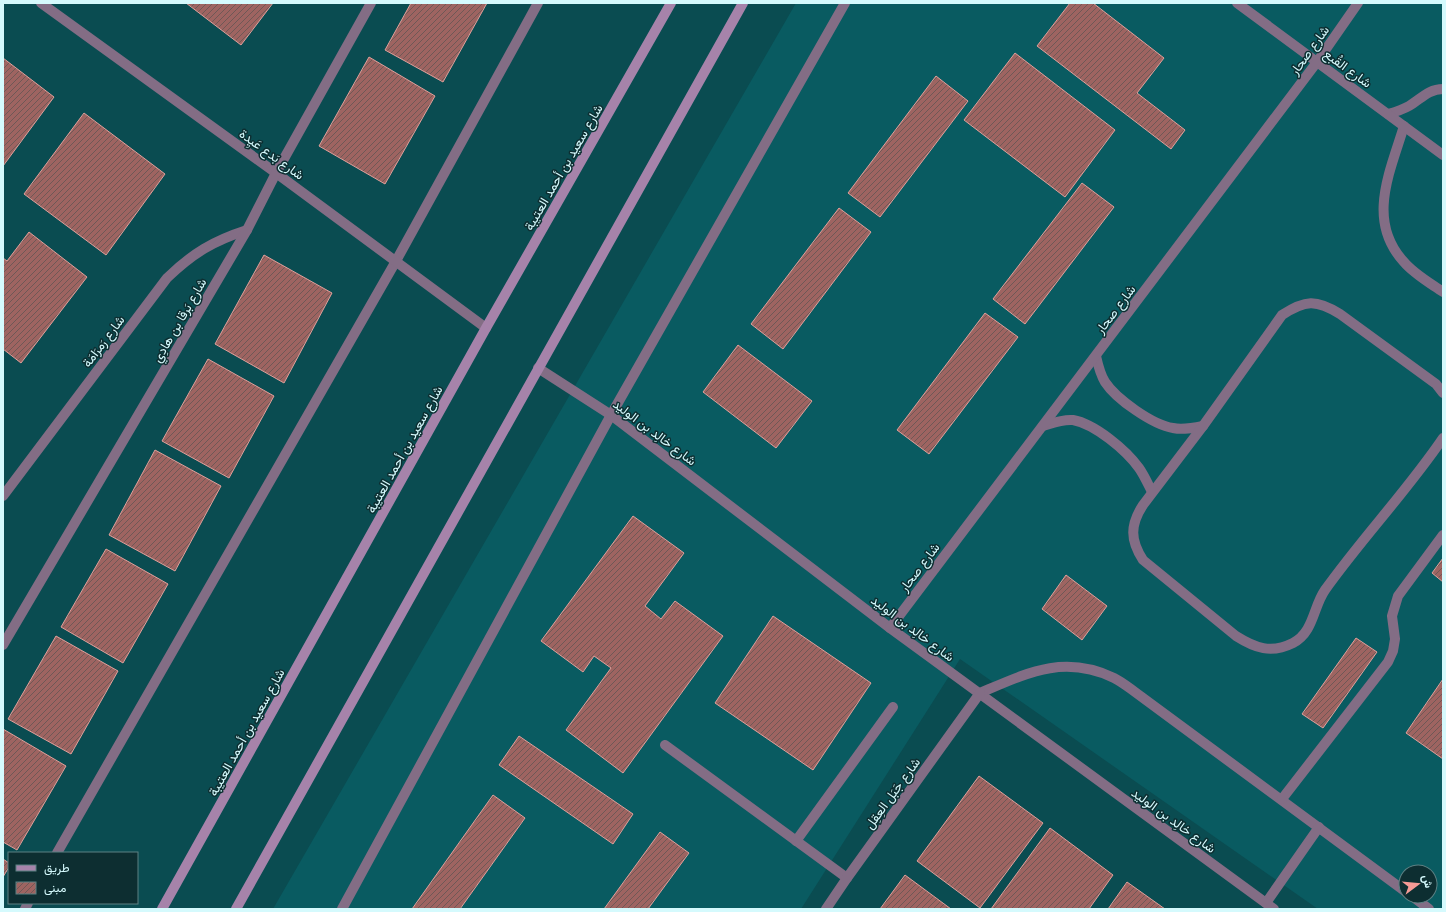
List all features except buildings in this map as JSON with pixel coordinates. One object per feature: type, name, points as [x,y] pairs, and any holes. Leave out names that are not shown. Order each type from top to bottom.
[{"type":"main road","name":"شارع سعيد بن أحمد العتيبة","points":[[162,909],[486,328],[671,3]]},
{"type":"main road","points":[[236,909],[743,3]]},
{"type":"street","name":"شارع بَدع عَيِدة","points":[[41,3],[276,173],[486,328]]},
{"type":"street","name":"شارع بَرقا بن هادِي","points":[[3,645],[247,230],[276,173],[371,3]]},
{"type":"street","points":[[58,852],[396,261],[538,3]]},
{"type":"street","points":[[342,909],[611,414],[845,3]]},
{"type":"street","name":"شارع القُبع","points":[[1237,3],[1443,155]]},
{"type":"street","name":"شارع صحار","points":[[890,628],[1317,62],[1358,3]]},
{"type":"street","points":[[1388,114],[1409,106],[1427,93],[1437,89],[1443,89]]},
{"type":"street","points":[[1404,126],[1386,184],[1383,205],[1384,226],[1392,246],[1404,263],[1443,292]]},
{"type":"street","name":"شارع رَمرَامَة","points":[[3,496],[167,278],[184,262],[204,248],[225,237],[247,230]]},
{"type":"street","points":[[1443,393],[1436,384],[1340,314],[1326,306],[1311,303],[1295,306],[1282,315],[1203,426],[1136,515],[1133,527],[1133,539],[1136,550],[1143,560],[1249,645],[1264,649],[1279,648],[1294,642],[1306,632],[1325,590],[1443,438]]},
{"type":"street","points":[[1096,356],[1102,376],[1114,393],[1151,420],[1158,424],[1173,428],[1188,429],[1203,426]]},
{"type":"street","name":"شارع خالِد بن الوليد","points":[[538,368],[611,414],[890,628],[1270,906]]},
{"type":"street","points":[[1043,426],[1057,421],[1072,420],[1086,424],[1120,448],[1130,457],[1139,468],[1152,492]]},
{"type":"street","points":[[1282,799],[1388,662],[1393,651],[1395,639],[1392,616],[1398,596],[1443,535]]},
{"type":"street","points":[[980,693],[1023,674],[1046,668],[1070,666],[1093,670],[1115,679],[1282,799],[1398,886]]},
{"type":"street","name":"شارع جَبَل العِقِل","points":[[826,909],[980,693]]},
{"type":"street","points":[[796,841],[893,707]]},
{"type":"street","points":[[665,744],[847,878]]},
{"type":"street","points":[[1270,906],[1319,827]]},
{"type":"shaded area","points":[[796,3],[1443,3],[1443,909],[1318,909],[960,659],[801,909],[273,909]]}]
